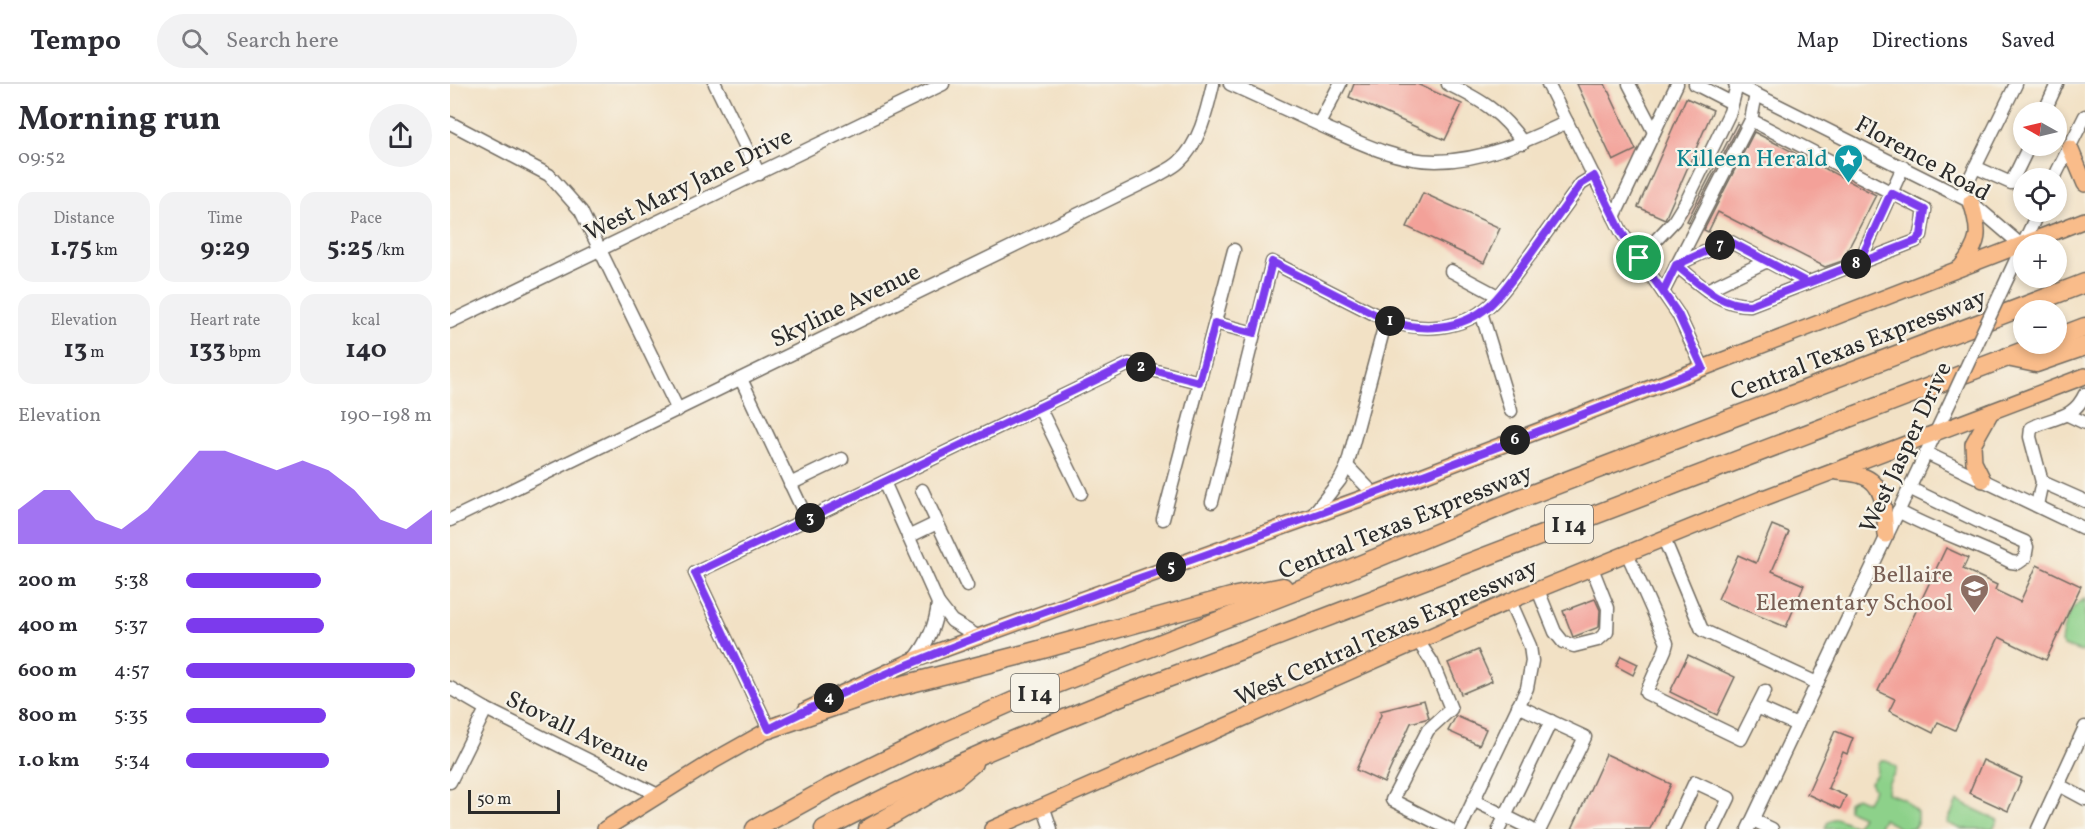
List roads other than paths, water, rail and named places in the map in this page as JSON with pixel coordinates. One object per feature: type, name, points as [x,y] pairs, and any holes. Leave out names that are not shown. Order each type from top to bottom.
[{"type":"highway","name":"Central Texas Expressway","points":[[755,829],[831,787],[937,735],[1023,698],[1326,579],[1519,499],[2085,283]]},
{"type":"highway","points":[[2067,334],[2085,327]]},
{"type":"highway","points":[[2007,357],[2036,363],[2085,346]]},
{"type":"highway","name":"I 14","points":[[824,829],[916,782],[990,749],[1142,688],[2015,354]]},
{"type":"highway","points":[[769,729],[876,692],[1025,654],[1231,597],[1326,579]]},
{"type":"highway","points":[[868,829],[954,779],[990,749]]},
{"type":"main road","points":[[2070,148],[2085,184]]},
{"type":"main road","points":[[1960,268],[1974,250],[1977,236],[1977,219],[1966,199]]},
{"type":"main road","points":[[2048,234],[2085,220]]},
{"type":"main road","points":[[605,829],[769,729],[829,698],[914,660],[1374,494],[2013,247]]},
{"type":"main road","name":"West Central Texas Expressway","points":[[992,829],[1510,601],[1761,499],[2085,376]]},
{"type":"main road","points":[[1983,480],[1974,462],[1973,444],[1991,412]]},
{"type":"main road","points":[[1835,472],[1863,476],[1876,484],[1881,495],[1886,535]]},
{"type":"street","points":[[715,84],[759,174]]},
{"type":"street","name":"West Mary Jane Drive","points":[[450,322],[943,84]]},
{"type":"street","name":"Skyline Avenue","points":[[450,520],[1155,177],[1179,162],[1193,144],[1213,84]]},
{"type":"street","points":[[1230,84],[1388,153],[1436,161],[1476,156],[1523,142],[1567,122]]},
{"type":"street","points":[[1319,124],[1340,84]]},
{"type":"street","points":[[1448,84],[1483,101],[1497,111],[1512,126],[1523,142]]},
{"type":"street","points":[[1548,84],[1622,233],[1678,314],[1703,368]]},
{"type":"street","points":[[1629,84],[1654,132]]},
{"type":"street","points":[[1614,217],[1677,84]]},
{"type":"street","points":[[1695,84],[1732,103]]},
{"type":"street","points":[[1966,199],[1975,167],[2016,84]]},
{"type":"street","points":[[2049,102],[2057,84]]},
{"type":"street","points":[[1639,258],[1674,221],[1687,200],[1732,103],[1736,85]]},
{"type":"street","name":"Florence Road","points":[[1736,85],[1966,199],[2013,237]]},
{"type":"street","points":[[1663,292],[1751,120],[1756,94]]},
{"type":"street","points":[[2059,168],[2081,132],[2085,116]]},
{"type":"street","points":[[1676,265],[1720,300],[1738,305],[1750,305],[1916,241],[1921,235],[1925,210],[1751,120]]},
{"type":"street","points":[[450,123],[549,175],[581,211],[678,410]]},
{"type":"street","points":[[1975,167],[2011,183],[2024,156]]},
{"type":"street","points":[[1859,263],[1903,167]]},
{"type":"street","points":[[1212,502],[1272,262],[1386,320],[1425,329],[1444,326],[1466,320],[1481,312],[1498,296],[1581,184],[1594,176]]},
{"type":"street","points":[[1676,265],[1729,241],[1808,283]]},
{"type":"street","points":[[1163,519],[1234,250]]},
{"type":"street","points":[[1707,290],[1767,261]]},
{"type":"street","name":"West Jasper Drive","points":[[1751,824],[2013,264]]},
{"type":"street","points":[[1451,271],[1498,296]]},
{"type":"street","points":[[1481,312],[1511,411]]},
{"type":"street","points":[[1311,517],[1340,480],[1347,466],[1386,320]]},
{"type":"street","points":[[1215,323],[1254,333]]},
{"type":"street","points":[[769,729],[695,573],[1129,364],[1199,382]]},
{"type":"street","points":[[741,379],[807,519]]},
{"type":"street","points":[[2037,505],[2042,482],[2030,437],[2031,428],[2068,415],[2079,406],[2085,394]]},
{"type":"street","points":[[1039,407],[1081,493]]},
{"type":"street","points":[[2068,415],[2085,423]]},
{"type":"street","points":[[1926,453],[2085,529]]},
{"type":"street","points":[[790,484],[842,459]]},
{"type":"street","points":[[1347,466],[1374,494]]},
{"type":"street","points":[[884,482],[938,603],[952,621],[977,636]]},
{"type":"street","points":[[2042,482],[2085,501]]},
{"type":"street","points":[[1898,511],[1924,525],[2011,562],[2018,563],[2025,558],[2028,547],[2025,542],[1909,488]]},
{"type":"street","points":[[922,490],[967,586]]},
{"type":"street","points":[[908,537],[937,523]]},
{"type":"street","points":[[1664,539],[1702,630],[1817,683]]},
{"type":"street","points":[[1627,553],[1666,643],[1646,693],[1741,739],[1765,691]]},
{"type":"street","points":[[1538,590],[1556,632],[1563,642],[1574,646],[1598,640],[1607,632],[1608,608],[1592,568]]},
{"type":"street","points":[[1460,829],[1527,688],[1532,661],[1530,646],[1510,601]]},
{"type":"street","points":[[914,660],[930,636],[936,620],[938,603]]},
{"type":"street","points":[[1418,641],[1432,662],[1451,709],[1428,730],[1392,800],[1449,829]]},
{"type":"street","points":[[450,688],[486,709]]},
{"type":"street","points":[[1518,706],[1585,737],[1540,829]]},
{"type":"street","points":[[1757,707],[1797,725]]},
{"type":"street","name":"Stovall Avenue","points":[[450,782],[486,709],[658,795]]},
{"type":"street","points":[[1499,829],[1551,721]]},
{"type":"street","points":[[2038,829],[2085,728]]},
{"type":"street","points":[[1673,829],[1695,782],[1729,798],[1714,829]]},
{"type":"street","points":[[2059,785],[2085,799]]},
{"type":"street","points":[[1473,801],[1531,829]]},
{"type":"street","points":[[1043,806],[1051,829]]},
{"type":"street","points":[[1751,824],[1772,829]]},
{"type":"place","name":"Killeen Herald","points":[[1849,184]]},
{"type":"place","name":"Bellaire Elementary School","points":[[1974,614]]}]
